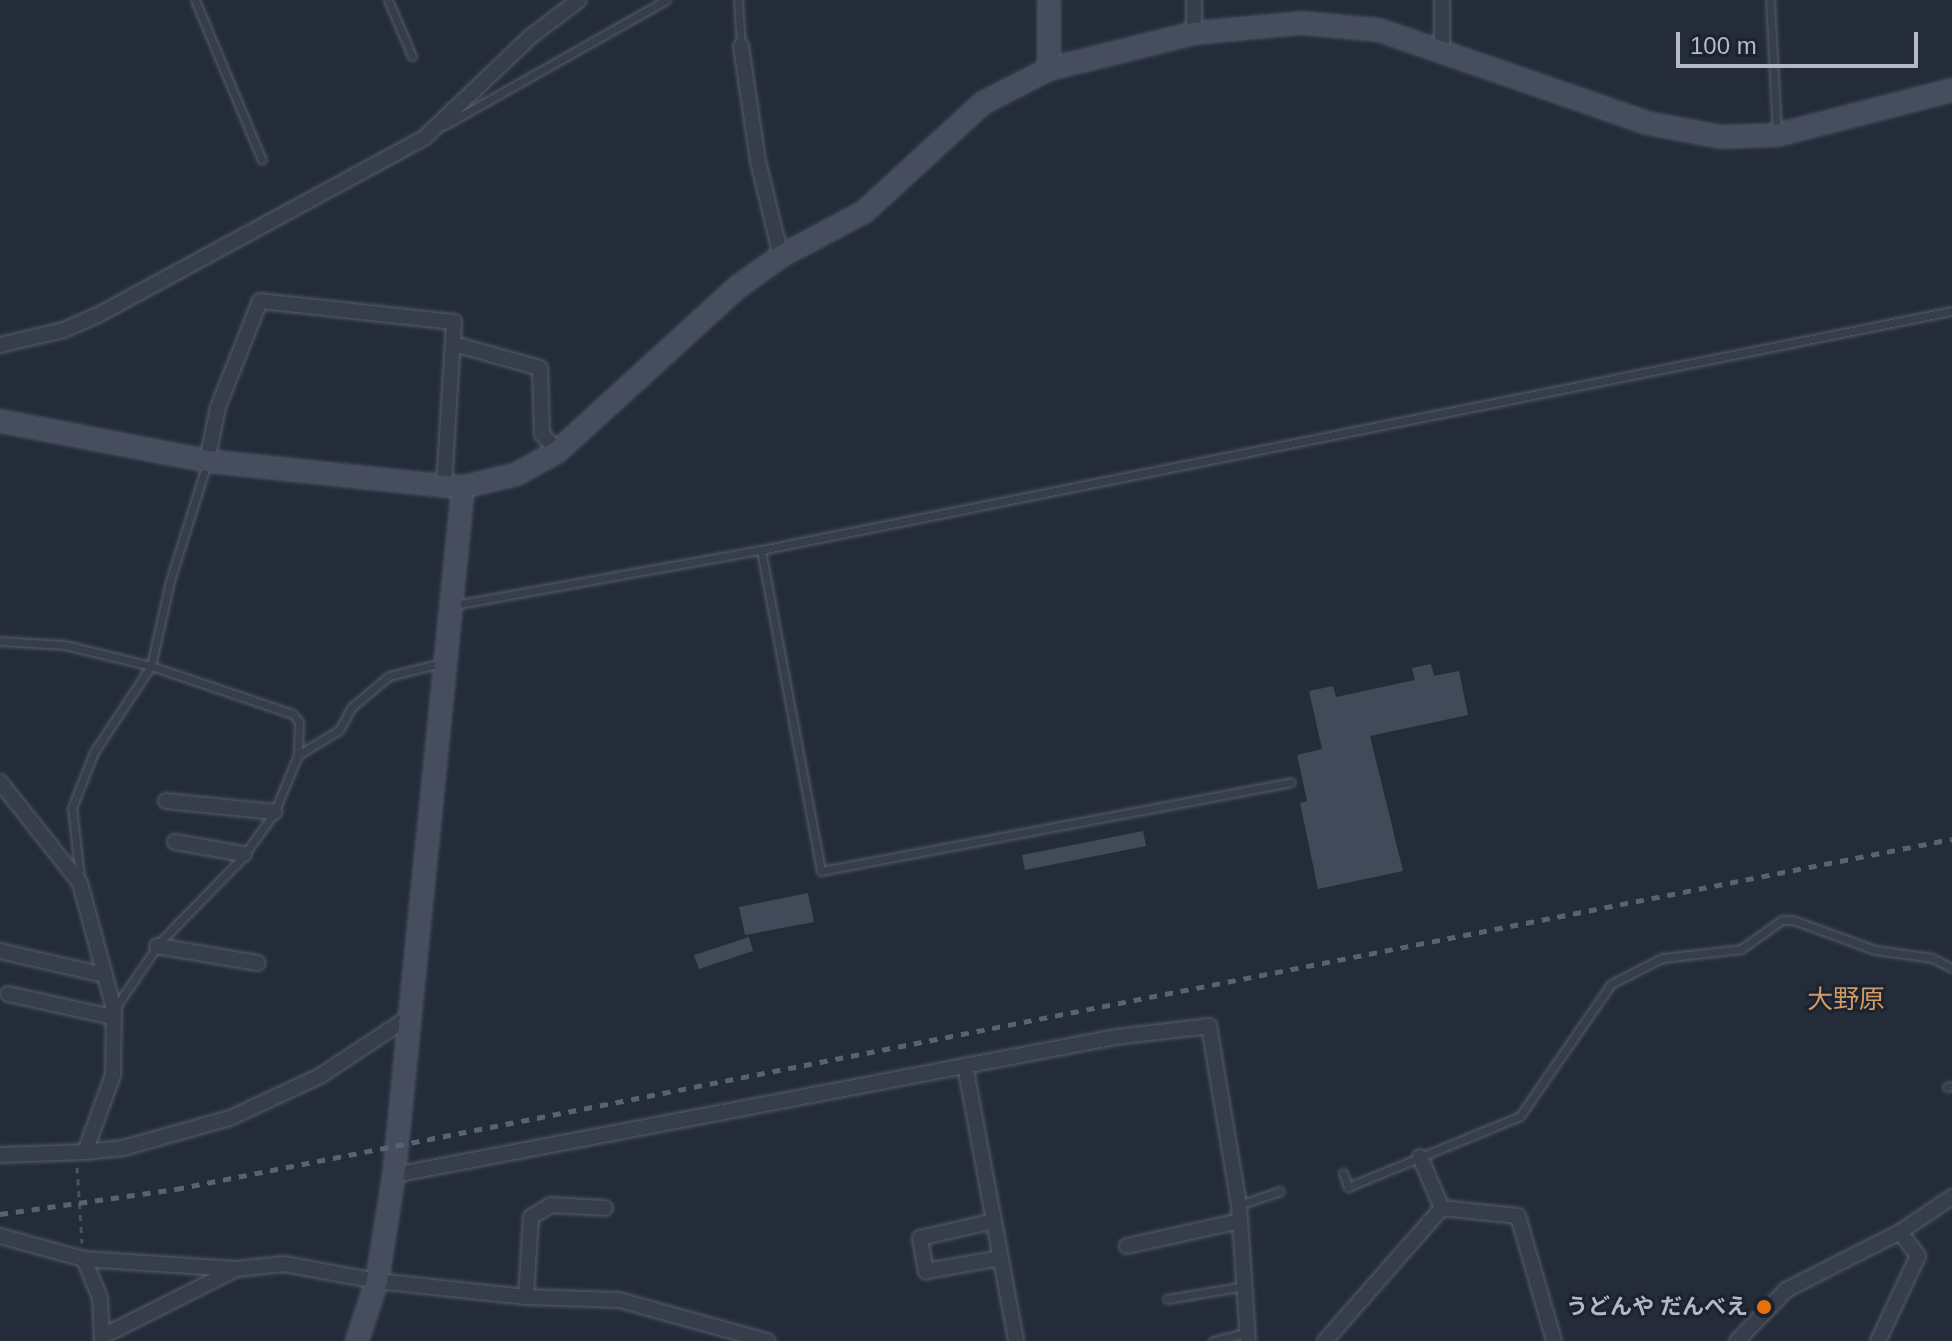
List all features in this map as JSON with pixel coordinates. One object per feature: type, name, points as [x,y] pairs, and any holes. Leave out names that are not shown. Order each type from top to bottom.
[{"type":"street","points":[[0,345],[64,330],[98,315],[433,131],[530,37],[579,0]]},
{"type":"street","points":[[1049,0],[1049,69]]},
{"type":"street","points":[[1194,0],[1194,33]]},
{"type":"street","points":[[1442,0],[1442,48]]},
{"type":"street","points":[[0,421],[207,461],[454,487],[517,474],[558,451],[739,286],[781,256],[864,212],[983,103],[1049,69],[1194,33],[1301,23],[1379,30],[1442,48],[1647,123],[1721,137],[1777,135],[1952,90]]},
{"type":"street","points":[[741,46],[758,161],[781,256]]},
{"type":"street","points":[[207,461],[218,407],[260,301],[454,322],[452,606],[448,661],[394,1175],[377,1281],[357,1341]]},
{"type":"street","points":[[454,344],[540,368],[542,434],[558,451]]},
{"type":"street","points":[[0,782],[80,883],[114,1013],[113,1075],[80,1152]]},
{"type":"street","points":[[166,801],[274,812]]},
{"type":"street","points":[[175,842],[244,854]]},
{"type":"street","points":[[157,946],[258,963]]},
{"type":"street","points":[[0,951],[104,975]]},
{"type":"street","points":[[8,994],[114,1013]]},
{"type":"street","points":[[0,1155],[123,1148],[230,1118],[320,1076],[412,1015]]},
{"type":"street","points":[[394,1175],[1116,1037],[1209,1026],[1240,1213],[1248,1337]]},
{"type":"street","points":[[965,1065],[1016,1341]]},
{"type":"street","points":[[1420,1157],[1442,1208]]},
{"type":"street","points":[[1737,1341],[1786,1290],[1900,1232],[1952,1197]]},
{"type":"street","points":[[526,1297],[531,1217],[551,1205],[605,1208]]},
{"type":"street","points":[[1325,1341],[1442,1208]]},
{"type":"street","points":[[1442,1208],[1518,1216],[1554,1341]]},
{"type":"street","points":[[1127,1246],[1240,1213]]},
{"type":"street","points":[[994,1221],[920,1238],[926,1271],[1001,1258]]},
{"type":"street","points":[[1878,1341],[1918,1256],[1900,1232]]},
{"type":"street","points":[[0,1236],[84,1259],[236,1269],[284,1264],[377,1281],[526,1297],[632,1302],[767,1341]]},
{"type":"street","points":[[84,1259],[100,1298],[103,1338],[236,1269]]},
{"type":"lane","points":[[195,0],[262,160]]},
{"type":"lane","points":[[388,0],[412,56]]},
{"type":"lane","points":[[433,131],[666,0]]},
{"type":"lane","points":[[738,0],[741,46]]},
{"type":"lane","points":[[1770,0],[1777,135]]},
{"type":"lane","points":[[452,606],[761,550],[1952,311]]},
{"type":"lane","points":[[80,883],[72,808],[94,752],[151,666],[170,581],[207,461]]},
{"type":"lane","points":[[761,550],[821,871],[1291,782]]},
{"type":"lane","points":[[0,641],[65,645],[151,666],[293,714],[299,722],[298,755],[274,812],[244,854],[157,946],[114,1013]]},
{"type":"lane","points":[[298,755],[339,730],[365,693],[389,676],[448,661]]},
{"type":"lane","points":[[1343,1173],[1348,1187],[1520,1116],[1611,984],[1662,958],[1685,951],[1741,949],[1782,920],[1793,920],[1875,950],[1932,958],[1952,968]]},
{"type":"lane","points":[[1240,1213],[1280,1191]]},
{"type":"lane","points":[[1167,1299],[1245,1286]]},
{"type":"lane","points":[[1213,1341],[1248,1337]]},
{"type":"path","points":[[80,1152],[84,1259]]},
{"type":"building","points":[[1431,664],[1434,676],[1459,671],[1468,715],[1370,736],[1403,871],[1318,889],[1300,803],[1307,801],[1297,755],[1322,749],[1309,691],[1333,686],[1336,697],[1415,680],[1412,668]]},
{"type":"building","points":[[1143,831],[1146,846],[1025,870],[1022,855]]},
{"type":"building","points":[[808,893],[814,922],[745,935],[739,907]]},
{"type":"building","points":[[749,937],[753,951],[699,969],[694,955]]},
{"type":"railway","points":[[0,1214],[176,1189],[1952,839]]},
{"type":"place","name":"うどんや だんべえ","points":[[1764,1307]]},
{"type":"district","name":"大野原","points":[[1846,1000]]}]
